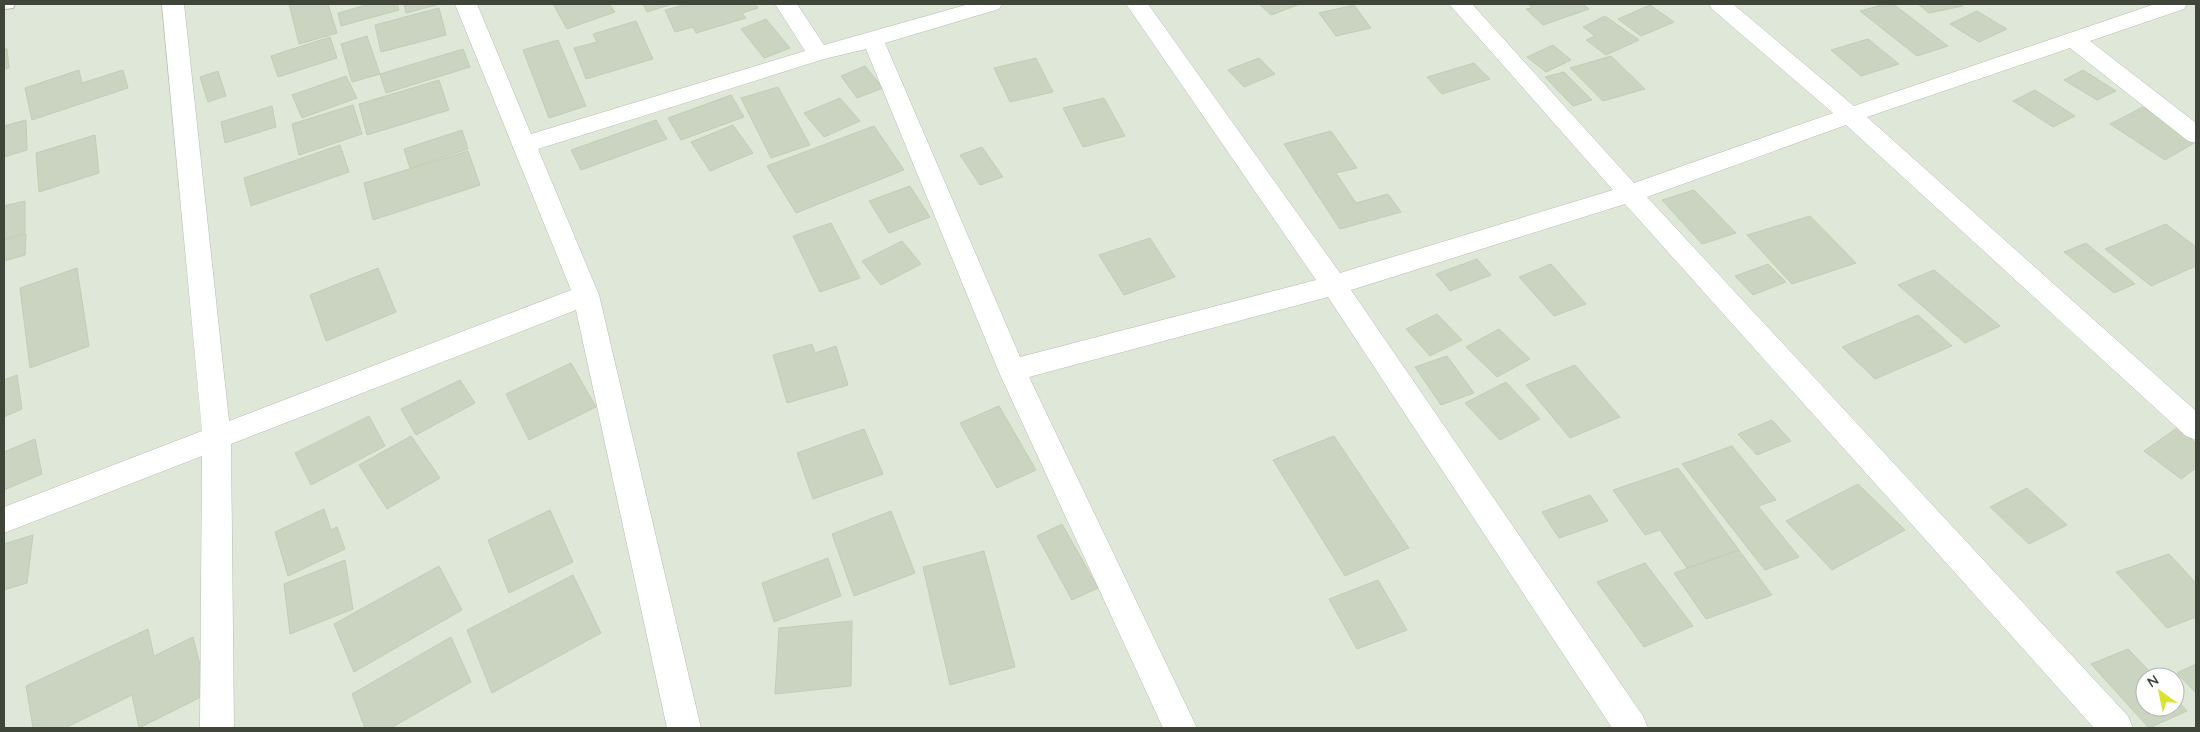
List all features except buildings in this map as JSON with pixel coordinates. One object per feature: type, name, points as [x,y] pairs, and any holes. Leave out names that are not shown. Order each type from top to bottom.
[{"type":"street","points":[[173,4],[217,438],[217,728]]},
{"type":"street","points":[[466,4],[586,295],[684,728]]},
{"type":"street","points":[[786,4],[818,54]]},
{"type":"street","points":[[523,145],[818,54],[873,40],[991,4]]},
{"type":"street","points":[[1136,4],[1334,285],[1631,728]]},
{"type":"street","points":[[1460,4],[1630,194],[2116,728]]},
{"type":"street","points":[[1720,4],[1850,115],[2196,428]]},
{"type":"street","points":[[1012,370],[1334,285],[1630,194],[1850,115],[2176,4]]},
{"type":"street","points":[[873,40],[1012,370],[1180,728]]},
{"type":"street","points":[[2074,40],[2196,135]]},
{"type":"street","points":[[4,520],[586,295]]},
{"type":"shaded area","points":[[4,4],[2196,4],[2196,728],[4,728]]}]
